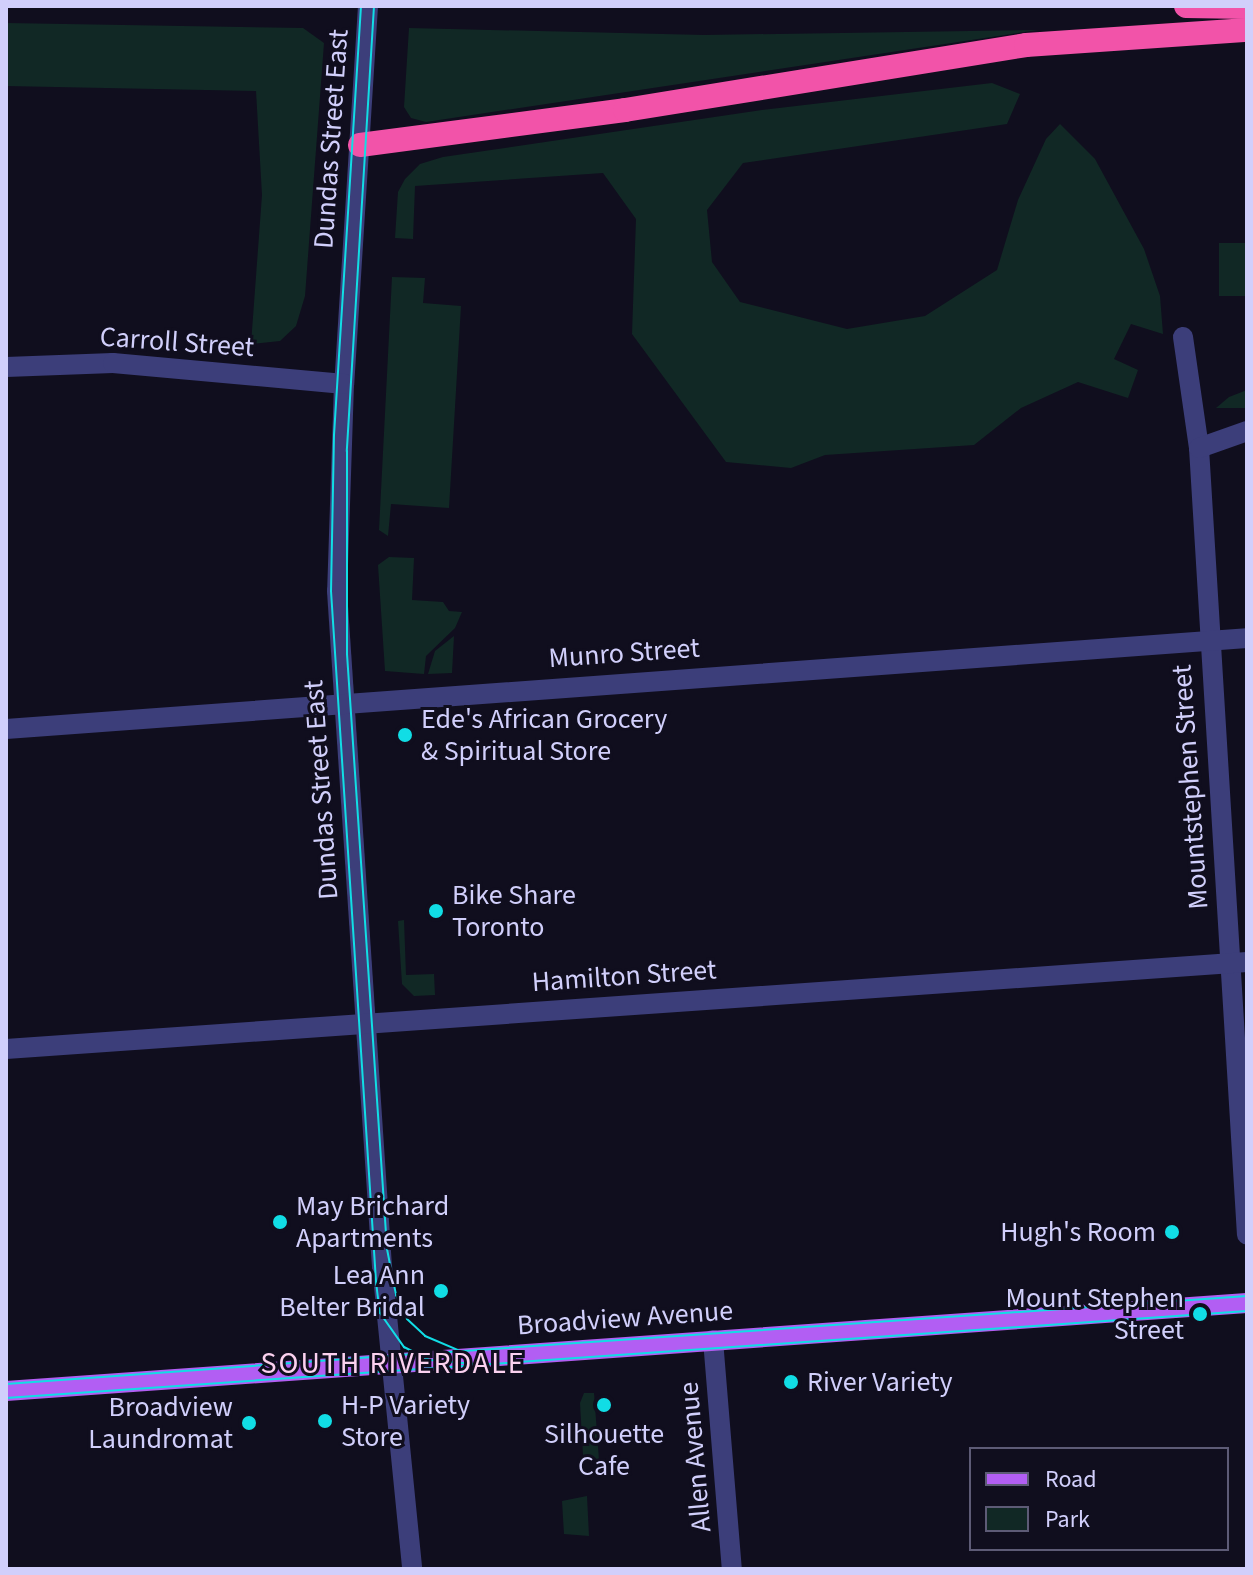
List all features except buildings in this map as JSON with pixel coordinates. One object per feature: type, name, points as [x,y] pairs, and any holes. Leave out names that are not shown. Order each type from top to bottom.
[{"type":"highway","points":[[1186,6],[1247,7]]},
{"type":"highway","points":[[360,145],[625,110],[1026,45],[1247,30]]},
{"type":"main road","name":"Broadview Avenue","points":[[6,1391],[1247,1303]]},
{"type":"street","name":"Dundas Street East","points":[[368,6],[344,384],[337,591],[365,1023],[412,1569]]},
{"type":"street","name":"Mountstephen Street","points":[[1183,337],[1199,448],[1210,641],[1238,962],[1247,1235]]},
{"type":"street","name":"Carroll Street","points":[[6,367],[113,363],[344,384]]},
{"type":"street","points":[[1199,448],[1247,431]]},
{"type":"street","name":"Munro Street","points":[[6,729],[343,705],[503,689],[1247,638]]},
{"type":"street","name":"Hamilton Street","points":[[6,1049],[1238,962]]},
{"type":"street","name":"Allen Avenue","points":[[713,1340],[732,1569]]},
{"type":"green space","points":[[6,23],[303,28],[324,43],[305,296],[296,326],[280,341],[251,344],[262,195],[256,91],[6,86]]},
{"type":"green space","points":[[409,28],[704,35],[1038,30],[426,122],[411,118],[404,107]]},
{"type":"green space","points":[[992,83],[1020,94],[1007,124],[743,163],[707,210],[712,262],[740,302],[847,329],[925,316],[997,270],[1018,200],[1046,139],[1060,124],[1095,159],[1144,249],[1160,296],[1163,334],[1131,324],[1114,359],[1138,370],[1128,398],[1078,382],[1021,408],[974,445],[825,455],[791,468],[726,462],[632,334],[636,219],[603,173],[415,186],[413,239],[395,238],[398,192],[405,179],[420,164],[443,157],[762,110]]},
{"type":"green space","points":[[1219,243],[1247,243],[1247,296],[1219,296]]},
{"type":"green space","points":[[392,277],[425,278],[423,303],[461,306],[449,508],[391,504],[388,536],[379,530]]},
{"type":"green space","points":[[1247,390],[1247,408],[1216,408],[1229,397]]},
{"type":"green space","points":[[389,557],[414,558],[412,600],[443,602],[449,611],[462,612],[455,628],[426,656],[424,674],[385,671],[378,565]]},
{"type":"green space","points":[[454,636],[452,673],[428,674],[435,651]]},
{"type":"green space","points":[[404,920],[406,975],[434,974],[435,995],[414,996],[402,984],[398,921]]},
{"type":"green space","points":[[584,1393],[594,1393],[599,1460],[583,1455],[580,1403]]},
{"type":"green space","points":[[587,1496],[589,1536],[564,1534],[562,1501]]},
{"type":"tram line","points":[[361,6],[334,435],[331,591],[376,1282],[380,1313],[404,1347],[430,1360],[474,1364]]},
{"type":"tram line","points":[[374,6],[347,451],[347,654],[387,1249],[396,1295],[407,1319],[425,1336],[460,1351]]},
{"type":"tram line","points":[[449,1352],[1247,1296]]},
{"type":"tram line","points":[[6,1398],[1247,1311]]},
{"type":"tram line","points":[[6,1384],[417,1354]]},
{"type":"place","name":"Ede's African Grocery & Spiritual Store","points":[[405,735]]},
{"type":"place","name":"Bike Share Toronto","points":[[436,911]]},
{"type":"place","name":"May Brichard Apartments","points":[[280,1222]]},
{"type":"place","name":"Hugh's Room","points":[[1172,1232]]},
{"type":"place","name":"Lea Ann Belter Bridal","points":[[441,1291]]},
{"type":"place","name":"Mount Stephen Street","points":[[1200,1314]]},
{"type":"place","name":"River Variety","points":[[791,1382]]},
{"type":"place","name":"Silhouette Cafe","points":[[604,1405]]},
{"type":"place","name":"H-P Variety Store","points":[[325,1421]]},
{"type":"place","name":"Broadview Laundromat","points":[[249,1423]]},
{"type":"district","name":"SOUTH RIVERDALE","points":[[393,1364]]}]
